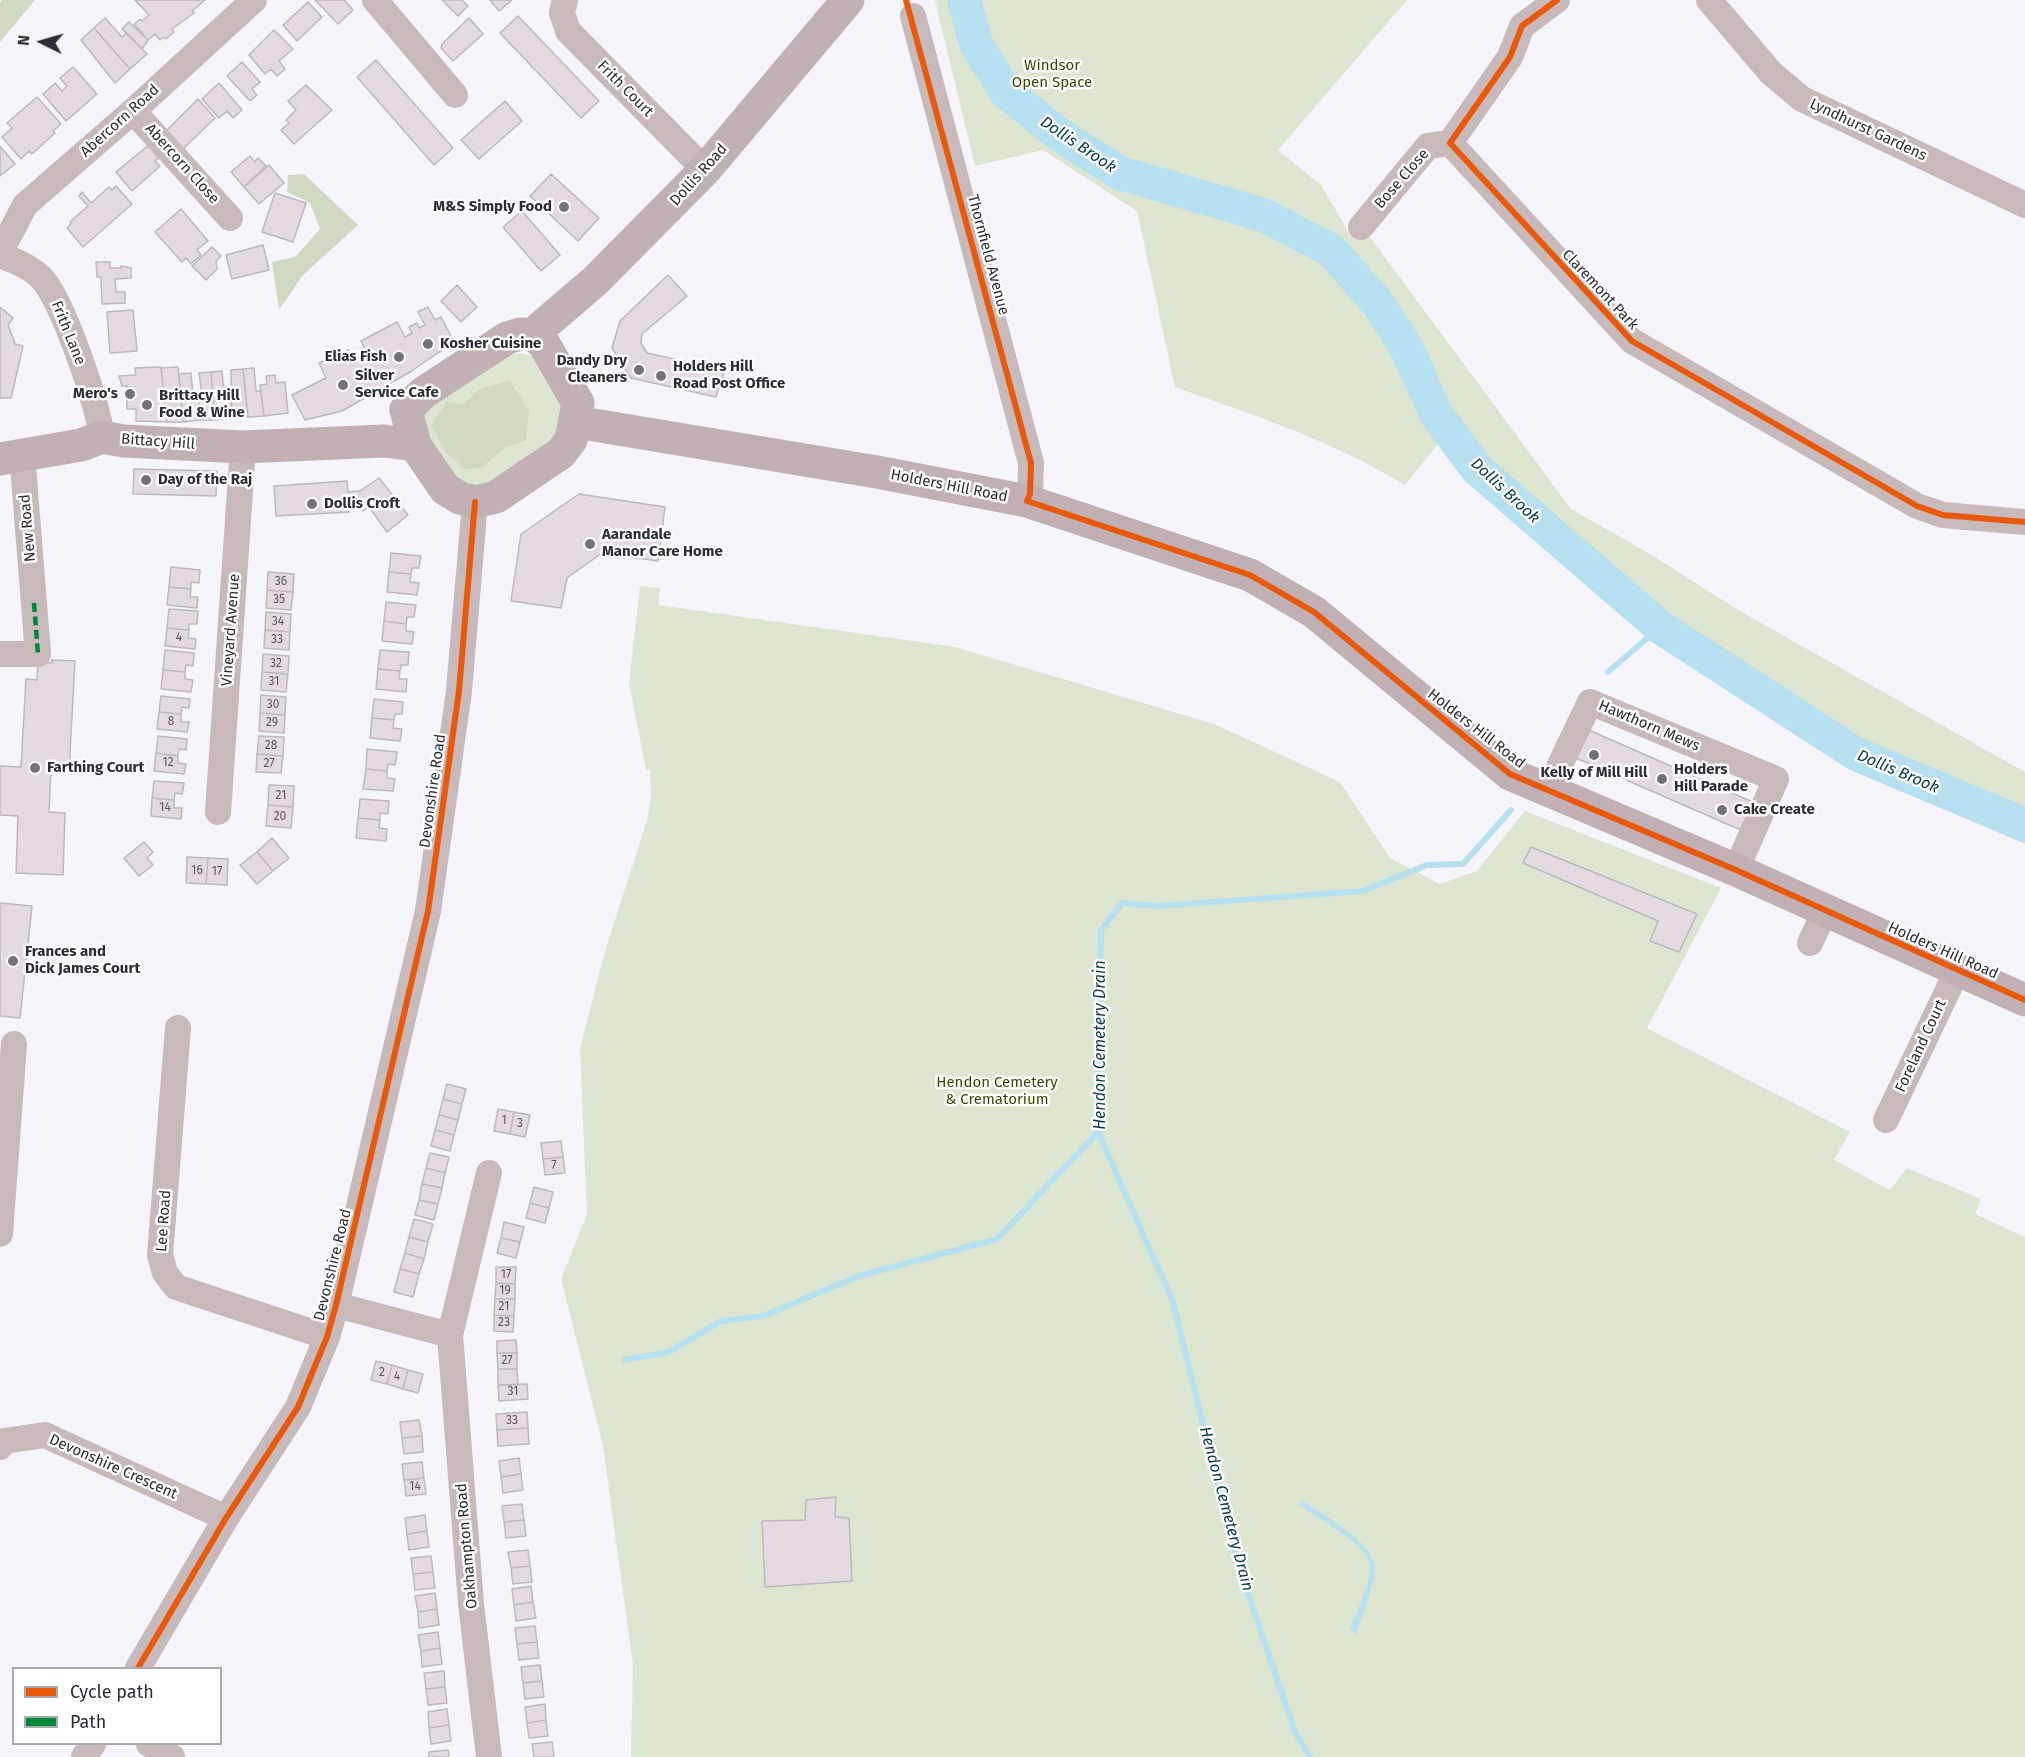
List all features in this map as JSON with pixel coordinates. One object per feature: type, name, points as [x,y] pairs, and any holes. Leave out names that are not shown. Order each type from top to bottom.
[{"type":"main road","name":"Dollis Road","points":[[533,334],[602,274],[705,170],[848,0]]},
{"type":"main road","points":[[520,334],[533,334],[544,344],[578,404],[571,440],[561,453],[496,497],[475,502],[460,498],[445,489],[415,446],[406,410],[423,393],[507,338],[520,334]]},
{"type":"main road","name":"Bittacy Hill","points":[[320,445],[406,410]]},
{"type":"main road","name":"Holders Hill Road","points":[[576,422],[877,472],[1027,501],[1250,574],[1314,612],[1510,774],[1547,792],[1736,870],[2025,1000]]},
{"type":"main road","name":"Bittacy Hill","points":[[11,456],[81,445],[102,437],[124,441],[243,447],[384,441],[415,446]]},
{"type":"street","name":"Abercorn Road","points":[[0,254],[25,205],[133,111],[254,0]]},
{"type":"street","points":[[375,0],[455,95]]},
{"type":"street","name":"Frith Court","points":[[565,0],[562,13],[568,31],[705,170]]},
{"type":"street","points":[[1450,143],[1510,57],[1522,26],[1557,0]]},
{"type":"street","name":"Lyndhurst Gardens","points":[[1709,0],[1771,73],[1802,99],[2025,205]]},
{"type":"street","name":"Thornfield Avenue","points":[[912,16],[1031,463],[1030,494],[1027,501]]},
{"type":"street","name":"Abercorn Close","points":[[133,111],[231,218]]},
{"type":"street","name":"Bose Close","points":[[1361,227],[1428,146],[1450,143]]},
{"type":"street","name":"Claremont Park","points":[[1450,143],[1632,341],[1917,506],[1943,515],[2025,522]]},
{"type":"street","name":"Frith Lane","points":[[0,254],[22,264],[43,279],[58,305],[99,415],[102,437]]},
{"type":"street","name":"Vineyard Avenue","points":[[218,812],[243,447]]},
{"type":"street","name":"New Road","points":[[0,654],[38,654],[34,603],[11,456]]},
{"type":"street","name":"Devonshire Road","points":[[139,1667],[226,1518],[298,1407],[327,1337],[428,911],[459,691],[475,502]]},
{"type":"street","name":"Hawthorn Mews","points":[[1547,792],[1590,702],[1776,779],[1736,870]]},
{"type":"street","points":[[1810,943],[1826,910]]},
{"type":"street","name":"Foreland Court","points":[[1886,1120],[1957,971]]},
{"type":"street","name":"Lee Road","points":[[178,1028],[160,1255],[165,1274],[176,1287],[327,1337]]},
{"type":"street","points":[[0,1234],[2,1181],[14,1044]]},
{"type":"street","name":"Oakhampton Road","points":[[489,1173],[450,1335],[471,1604],[489,1757]]},
{"type":"street","points":[[336,1305],[450,1335]]},
{"type":"street","name":"Devonshire Crescent","points":[[0,1447],[4,1441],[45,1435],[226,1518]]},
{"type":"street","points":[[152,1745],[172,1757]]},
{"type":"green space","points":[[2,0],[35,0],[0,42],[0,3]]},
{"type":"green space","name":"Windsor Open Space","points":[[935,0],[1407,0],[1278,150],[1322,186],[1349,233],[1364,229],[1571,509],[1650,554],[1738,610],[2025,772],[2025,844],[1944,808],[1803,732],[1625,616],[1478,484],[1442,439],[1405,485],[1378,469],[1321,442],[1175,387],[1137,211],[1043,150],[975,166]]},
{"type":"green space","points":[[304,174],[358,225],[303,275],[279,310],[272,262],[295,257],[320,229],[310,203],[287,192],[288,175]]},
{"type":"green space","points":[[521,353],[535,357],[563,405],[559,433],[484,487],[470,488],[454,479],[421,427],[425,411],[507,355]]},
{"type":"green space","points":[[510,381],[529,411],[526,440],[504,448],[481,468],[464,469],[447,453],[431,426],[446,402],[462,405],[481,388]]},
{"type":"green space","name":"Hendon Cemetery & Crematorium","points":[[640,586],[660,588],[658,605],[955,647],[1214,724],[1340,782],[1390,858],[1440,884],[1477,871],[1525,811],[1721,888],[1647,1028],[1850,1132],[1834,1160],[1890,1190],[1907,1168],[1981,1199],[1975,1214],[2025,1237],[2025,1757],[631,1757],[633,1665],[603,1446],[561,1279],[587,1214],[580,1049],[606,948],[647,821],[651,798],[650,770],[646,769],[629,683]]},
{"type":"water","points":[[1301,1500],[1354,1536],[1370,1554],[1374,1563],[1374,1579],[1356,1635],[1350,1628],[1369,1579],[1370,1565],[1367,1557],[1351,1540],[1299,1505]]},
{"type":"building","points":[[135,0],[205,0],[192,11],[194,13],[172,29],[174,32],[166,39],[163,37],[160,40],[155,34],[148,40],[134,24],[149,15]]},
{"type":"building","points":[[315,0],[344,0],[353,10],[338,24]]},
{"type":"building","points":[[442,0],[462,0],[468,6],[458,16]]},
{"type":"building","points":[[490,0],[512,0],[499,11]]},
{"type":"building","points":[[308,2],[322,17],[297,41],[283,25]]},
{"type":"building","points":[[518,16],[599,101],[581,118],[500,33]]},
{"type":"building","points":[[105,18],[122,37],[127,33],[147,54],[130,69],[94,28]]},
{"type":"building","points":[[469,18],[483,34],[453,61],[441,48],[442,44]]},
{"type":"building","points":[[129,22],[148,40],[142,49],[122,29]]},
{"type":"building","points":[[94,28],[130,69],[115,83],[81,40]]},
{"type":"building","points":[[274,30],[293,49],[279,61],[285,69],[277,76],[271,69],[265,74],[249,55]]},
{"type":"building","points":[[376,60],[453,148],[434,165],[357,77]]},
{"type":"building","points":[[242,62],[260,82],[252,89],[257,95],[250,101],[227,76]]},
{"type":"building","points":[[73,67],[97,94],[66,121],[43,94],[55,83],[62,91],[67,86],[60,78]]},
{"type":"building","points":[[219,83],[242,110],[233,118],[227,111],[219,118],[202,99]]},
{"type":"building","points":[[306,85],[332,110],[294,144],[281,130],[289,123],[286,120],[296,110],[288,101]]},
{"type":"building","points":[[37,97],[61,124],[53,131],[55,133],[32,154],[29,151],[21,159],[2,137],[12,128],[7,123]]},
{"type":"building","points":[[198,99],[215,118],[183,149],[166,131]]},
{"type":"building","points":[[505,101],[522,121],[479,159],[461,140]]},
{"type":"building","points":[[150,144],[161,156],[155,161],[160,166],[132,191],[116,172]]},
{"type":"building","points":[[0,146],[15,164],[0,176]]},
{"type":"building","points":[[250,156],[255,162],[258,158],[266,166],[244,187],[231,172]]},
{"type":"building","points":[[269,165],[284,183],[259,204],[244,187]]},
{"type":"building","name":"M&S Simply Food","points":[[551,174],[599,218],[578,241],[530,196]]},
{"type":"building","points":[[116,186],[132,204],[83,247],[67,228],[70,222],[88,206],[79,196],[82,192],[91,203],[109,187],[112,190]]},
{"type":"building","points":[[275,193],[306,203],[293,242],[262,232]]},
{"type":"building","points":[[181,209],[208,241],[197,250],[201,255],[191,264],[186,258],[182,262],[155,232]]},
{"type":"building","points":[[522,211],[560,255],[541,271],[503,227]]},
{"type":"building","points":[[263,245],[269,270],[232,279],[226,255]]},
{"type":"building","points":[[212,247],[221,256],[216,261],[217,269],[206,280],[192,266]]},
{"type":"building","points":[[96,262],[110,262],[110,268],[121,268],[121,266],[131,268],[131,278],[115,279],[116,292],[125,292],[125,303],[102,304],[101,277],[97,277]]},
{"type":"building","points":[[668,275],[687,296],[642,334],[641,343],[647,353],[725,370],[716,397],[631,378],[612,348],[620,321]]},
{"type":"building","points":[[457,285],[477,307],[461,322],[441,301]]},
{"type":"building","points":[[0,307],[13,318],[8,325],[15,344],[23,346],[11,398],[0,398]]},
{"type":"building","points":[[428,307],[435,320],[441,317],[454,342],[410,372],[342,411],[305,420],[292,395],[326,378],[319,363],[348,350],[354,363],[368,355],[361,341],[397,322],[405,337],[412,333],[409,327],[417,323],[419,328],[425,325],[418,312]]},
{"type":"building","points":[[133,310],[137,351],[110,353],[107,312]]},
{"type":"building","points":[[161,367],[167,422],[136,421],[136,409],[127,409],[127,386],[122,386],[119,376],[136,375],[135,368]]},
{"type":"building","points":[[178,367],[183,422],[167,422],[161,368]]},
{"type":"building","points":[[254,368],[256,391],[261,391],[264,416],[248,417],[243,369]]},
{"type":"building","points":[[243,369],[248,417],[232,418],[231,370]]},
{"type":"building","points":[[222,371],[224,394],[230,393],[232,418],[215,420],[211,372]]},
{"type":"building","points":[[211,372],[215,420],[200,420],[198,396],[202,395],[199,373]]},
{"type":"building","points":[[191,373],[193,396],[198,396],[200,420],[183,422],[179,374]]},
{"type":"building","points":[[275,375],[276,383],[285,382],[288,413],[264,416],[260,385],[267,384],[266,376]]},
{"type":"building","points":[[134,469],[217,471],[216,496],[133,494]]},
{"type":"building","name":"Dollis Croft","points":[[379,478],[408,515],[387,532],[369,507],[363,511],[356,502],[349,502],[349,512],[276,516],[274,486],[347,481],[348,492],[360,491]]},
{"type":"building","name":"Aarandale Manor Care Home","points":[[579,494],[665,507],[658,561],[602,553],[567,578],[561,608],[511,601],[521,534]]},
{"type":"building","points":[[391,553],[421,556],[419,568],[412,568],[411,574],[389,572]]},
{"type":"building","points":[[171,567],[200,570],[199,583],[191,582],[191,589],[169,587]]},
{"type":"building","points":[[268,572],[294,574],[293,592],[267,590]]},
{"type":"building","points":[[389,572],[411,574],[410,582],[419,583],[417,595],[387,592]]},
{"type":"building","points":[[169,587],[191,589],[190,597],[198,597],[197,608],[167,605]]},
{"type":"building","points":[[267,590],[293,592],[291,610],[266,608]]},
{"type":"building","points":[[386,602],[416,605],[414,617],[407,617],[406,624],[384,621]]},
{"type":"building","points":[[169,609],[198,611],[197,624],[189,624],[189,630],[167,628]]},
{"type":"building","points":[[266,612],[291,614],[290,632],[265,630]]},
{"type":"building","points":[[384,621],[406,624],[406,631],[414,632],[412,644],[382,641]]},
{"type":"building","points":[[167,628],[189,630],[188,638],[196,639],[195,649],[165,646]]},
{"type":"building","points":[[265,630],[290,632],[289,650],[264,648]]},
{"type":"building","points":[[165,650],[194,653],[193,666],[186,665],[185,672],[163,670]]},
{"type":"building","points":[[380,650],[409,652],[408,665],[401,665],[400,671],[378,669]]},
{"type":"building","points":[[263,654],[289,656],[288,674],[262,672]]},
{"type":"building","name":"Farthing Court","points":[[51,660],[75,661],[69,771],[51,770],[49,812],[65,813],[63,875],[16,873],[18,816],[0,815],[0,766],[21,767],[26,679],[37,680],[38,662],[52,663]]},
{"type":"building","points":[[378,669],[400,671],[399,679],[407,679],[406,692],[376,689]]},
{"type":"building","points":[[163,670],[185,672],[185,679],[193,680],[191,692],[161,689]]},
{"type":"building","points":[[262,672],[288,674],[286,692],[261,690]]},
{"type":"building","points":[[261,695],[286,697],[285,715],[260,713]]},
{"type":"building","points":[[161,696],[190,699],[189,708],[182,707],[181,714],[159,712]]},
{"type":"building","points":[[374,699],[403,702],[402,714],[395,714],[394,720],[372,718]]},
{"type":"building","points":[[159,712],[181,714],[181,722],[189,722],[187,732],[157,729]]},
{"type":"building","points":[[260,713],[285,715],[284,733],[259,731]]},
{"type":"building","points":[[372,718],[394,720],[393,728],[402,729],[400,741],[370,738]]},
{"type":"building","name":"Holders Hill Parade","points":[[1582,727],[1755,803],[1743,831],[1569,755]]},
{"type":"building","points":[[158,736],[187,739],[186,750],[179,749],[178,756],[156,753]]},
{"type":"building","points":[[259,736],[284,737],[283,756],[257,754]]},
{"type":"building","points":[[367,749],[397,752],[395,765],[388,764],[387,771],[366,769]]},
{"type":"building","points":[[156,753],[178,756],[178,763],[186,764],[184,774],[154,771]]},
{"type":"building","points":[[257,754],[283,756],[281,773],[256,772]]},
{"type":"building","points":[[366,769],[387,771],[387,778],[395,779],[393,791],[363,789]]},
{"type":"building","points":[[154,781],[184,783],[182,794],[175,793],[174,800],[152,798]]},
{"type":"building","points":[[269,785],[294,786],[293,807],[268,805]]},
{"type":"building","points":[[152,798],[174,800],[174,808],[182,808],[181,819],[151,816]]},
{"type":"building","points":[[360,799],[389,801],[388,814],[380,813],[380,820],[358,818]]},
{"type":"building","points":[[268,805],[293,807],[291,828],[266,826]]},
{"type":"building","points":[[358,818],[380,820],[379,828],[387,829],[386,841],[356,838]]},
{"type":"building","points":[[272,838],[289,858],[273,871],[257,852]]},
{"type":"building","points":[[144,842],[153,852],[147,858],[153,865],[139,876],[124,858]]},
{"type":"building","points":[[1531,847],[1697,914],[1679,952],[1650,941],[1658,921],[1523,863]]},
{"type":"building","points":[[257,852],[273,871],[257,884],[240,865]]},
{"type":"building","points":[[187,857],[208,858],[206,884],[186,883]]},
{"type":"building","points":[[208,858],[228,859],[227,885],[206,884]]},
{"type":"building","name":"Frances and Dick James Court","points":[[0,903],[32,906],[20,1018],[0,1016]]},
{"type":"building","points":[[447,1084],[466,1089],[462,1104],[443,1099]]},
{"type":"building","points":[[443,1099],[462,1104],[458,1120],[439,1115]]},
{"type":"building","points":[[498,1109],[514,1112],[510,1134],[494,1131]]},
{"type":"building","points":[[514,1112],[530,1115],[525,1137],[510,1134]]},
{"type":"building","points":[[439,1115],[458,1120],[454,1135],[435,1130]]},
{"type":"building","points":[[435,1130],[454,1135],[450,1151],[431,1146]]},
{"type":"building","points":[[561,1141],[563,1157],[543,1159],[541,1143]]},
{"type":"building","points":[[430,1153],[449,1157],[445,1173],[426,1168]]},
{"type":"building","points":[[563,1157],[565,1173],[545,1175],[543,1159]]},
{"type":"building","points":[[426,1168],[445,1173],[442,1188],[422,1184]]},
{"type":"building","points":[[422,1184],[442,1188],[438,1204],[419,1200]]},
{"type":"building","points":[[534,1187],[553,1192],[549,1208],[530,1203]]},
{"type":"building","points":[[419,1200],[438,1204],[434,1220],[415,1215]]},
{"type":"building","points":[[530,1203],[549,1208],[545,1223],[526,1218]]},
{"type":"building","points":[[414,1219],[433,1224],[428,1242],[409,1237]]},
{"type":"building","points":[[504,1222],[524,1227],[520,1242],[501,1238]]},
{"type":"building","points":[[409,1237],[428,1242],[424,1259],[405,1253]]},
{"type":"building","points":[[501,1238],[520,1242],[516,1258],[497,1253]]},
{"type":"building","points":[[405,1253],[424,1259],[419,1274],[400,1269]]},
{"type":"building","points":[[496,1267],[516,1267],[515,1284],[496,1283]]},
{"type":"building","points":[[400,1269],[419,1274],[413,1297],[394,1292]]},
{"type":"building","points":[[496,1283],[515,1284],[515,1299],[495,1299]]},
{"type":"building","points":[[495,1299],[515,1299],[514,1316],[494,1315]]},
{"type":"building","points":[[494,1315],[514,1316],[513,1332],[494,1331]]},
{"type":"building","points":[[516,1340],[517,1353],[497,1353],[497,1341]]},
{"type":"building","points":[[497,1353],[517,1353],[517,1369],[498,1369]]},
{"type":"building","points":[[376,1361],[392,1365],[387,1384],[371,1380]]},
{"type":"building","points":[[392,1365],[408,1370],[403,1389],[387,1384]]},
{"type":"building","points":[[498,1369],[517,1369],[518,1385],[498,1385]]},
{"type":"building","points":[[408,1370],[423,1374],[418,1393],[403,1389]]},
{"type":"building","points":[[527,1384],[528,1399],[499,1401],[498,1385]]},
{"type":"building","points":[[527,1412],[528,1428],[497,1430],[496,1414]]},
{"type":"building","points":[[419,1420],[422,1436],[402,1438],[400,1422]]},
{"type":"building","points":[[528,1428],[529,1444],[498,1446],[497,1430]]},
{"type":"building","points":[[422,1436],[423,1452],[404,1454],[402,1438]]},
{"type":"building","points":[[519,1458],[521,1474],[501,1477],[499,1461]]},
{"type":"building","points":[[422,1462],[424,1478],[404,1480],[402,1464]]},
{"type":"building","points":[[521,1474],[523,1490],[503,1493],[501,1477]]},
{"type":"building","points":[[424,1478],[426,1494],[406,1496],[404,1480]]},
{"type":"building","points":[[836,1497],[835,1517],[849,1518],[852,1581],[765,1587],[762,1521],[805,1520],[806,1500]]},
{"type":"building","points":[[522,1504],[524,1520],[504,1522],[502,1506]]},
{"type":"building","points":[[425,1515],[427,1531],[407,1534],[405,1518]]},
{"type":"building","points":[[524,1520],[526,1536],[506,1538],[504,1522]]},
{"type":"building","points":[[427,1531],[429,1547],[409,1550],[407,1534]]},
{"type":"building","points":[[528,1550],[530,1566],[511,1568],[508,1552]]},
{"type":"building","points":[[431,1556],[433,1572],[413,1574],[411,1558]]},
{"type":"building","points":[[530,1566],[532,1582],[513,1584],[511,1568]]},
{"type":"building","points":[[433,1572],[435,1588],[415,1590],[413,1574]]},
{"type":"building","points":[[531,1586],[533,1602],[514,1605],[512,1589]]},
{"type":"building","points":[[435,1593],[437,1609],[418,1612],[415,1596]]},
{"type":"building","points":[[533,1602],[536,1618],[516,1621],[514,1605]]},
{"type":"building","points":[[437,1609],[439,1625],[419,1628],[418,1612]]},
{"type":"building","points":[[535,1626],[537,1642],[517,1644],[515,1628]]},
{"type":"building","points":[[438,1632],[440,1648],[421,1651],[418,1635]]},
{"type":"building","points":[[537,1642],[539,1658],[519,1660],[517,1644]]},
{"type":"building","points":[[440,1648],[442,1664],[422,1667],[421,1651]]},
{"type":"building","points":[[540,1665],[542,1681],[523,1683],[521,1667]]},
{"type":"building","points":[[444,1671],[445,1687],[426,1689],[424,1673]]},
{"type":"building","points":[[542,1681],[544,1697],[525,1699],[523,1683]]},
{"type":"building","points":[[445,1687],[447,1703],[428,1705],[426,1689]]},
{"type":"building","points":[[545,1704],[546,1720],[527,1723],[525,1707]]},
{"type":"building","points":[[447,1709],[449,1725],[429,1728],[428,1712]]},
{"type":"building","points":[[546,1720],[548,1736],[529,1738],[527,1723]]},
{"type":"building","points":[[449,1725],[451,1741],[431,1744],[429,1728]]},
{"type":"building","points":[[552,1742],[554,1757],[534,1757],[532,1744]]},
{"type":"building","points":[[448,1750],[449,1757],[429,1757],[429,1752]]},
{"type":"waterway","name":"Dollis Brook","points":[[964,0],[976,44],[1006,92],[1061,136],[1120,173],[1263,215],[1331,250],[1379,305],[1407,349],[1436,414],[1477,469],[1660,627],[1856,754],[2025,825]]},
{"type":"waterway","points":[[1608,672],[1660,627]]},
{"type":"waterway","name":"Hendon Cemetery Drain","points":[[1310,1757],[1295,1732],[1238,1564],[1173,1302],[1098,1132],[1101,930],[1122,903],[1159,906],[1363,891],[1427,865],[1463,864],[1511,810]]},
{"type":"waterway","points":[[625,1360],[669,1352],[721,1321],[763,1316],[859,1276],[997,1239],[1098,1132]]},
{"type":"marked path","points":[[34,603],[38,654]]},
{"type":"cycle path","points":[[906,0],[1031,463],[1030,494],[1027,501],[1250,575],[1314,612],[1510,774],[1736,870],[2025,1000]]},
{"type":"cycle path","points":[[1557,0],[1522,26],[1510,57],[1450,143],[1632,341],[1917,506],[1943,515],[2025,522]]},
{"type":"cycle path","points":[[139,1667],[226,1518],[298,1407],[327,1337],[428,911],[459,691],[475,502]]},
{"type":"place","name":"M&S Simply Food","points":[[564,207]]},
{"type":"place","name":"Kosher Cuisine","points":[[428,344]]},
{"type":"place","name":"Elias Fish","points":[[399,357]]},
{"type":"place","name":"Dandy Dry Cleaners","points":[[639,370]]},
{"type":"place","name":"Holders Hill Road Post Office","points":[[661,376]]},
{"type":"place","name":"Silver Service Cafe","points":[[343,385]]},
{"type":"place","name":"Mero's","points":[[130,394]]},
{"type":"place","name":"Brittacy Hill Food & Wine","points":[[147,405]]},
{"type":"place","name":"Day of the Raj","points":[[146,480]]},
{"type":"place","name":"Dollis Croft","points":[[312,504]]},
{"type":"place","name":"Aarandale Manor Care Home","points":[[590,544]]},
{"type":"place","name":"Kelly of Mill Hill","points":[[1594,755]]},
{"type":"place","name":"Farthing Court","points":[[35,768]]},
{"type":"place","name":"Holders Hill Parade","points":[[1662,779]]},
{"type":"place","name":"Cake Create","points":[[1722,810]]},
{"type":"place","name":"Frances and Dick James Court","points":[[13,961]]}]
